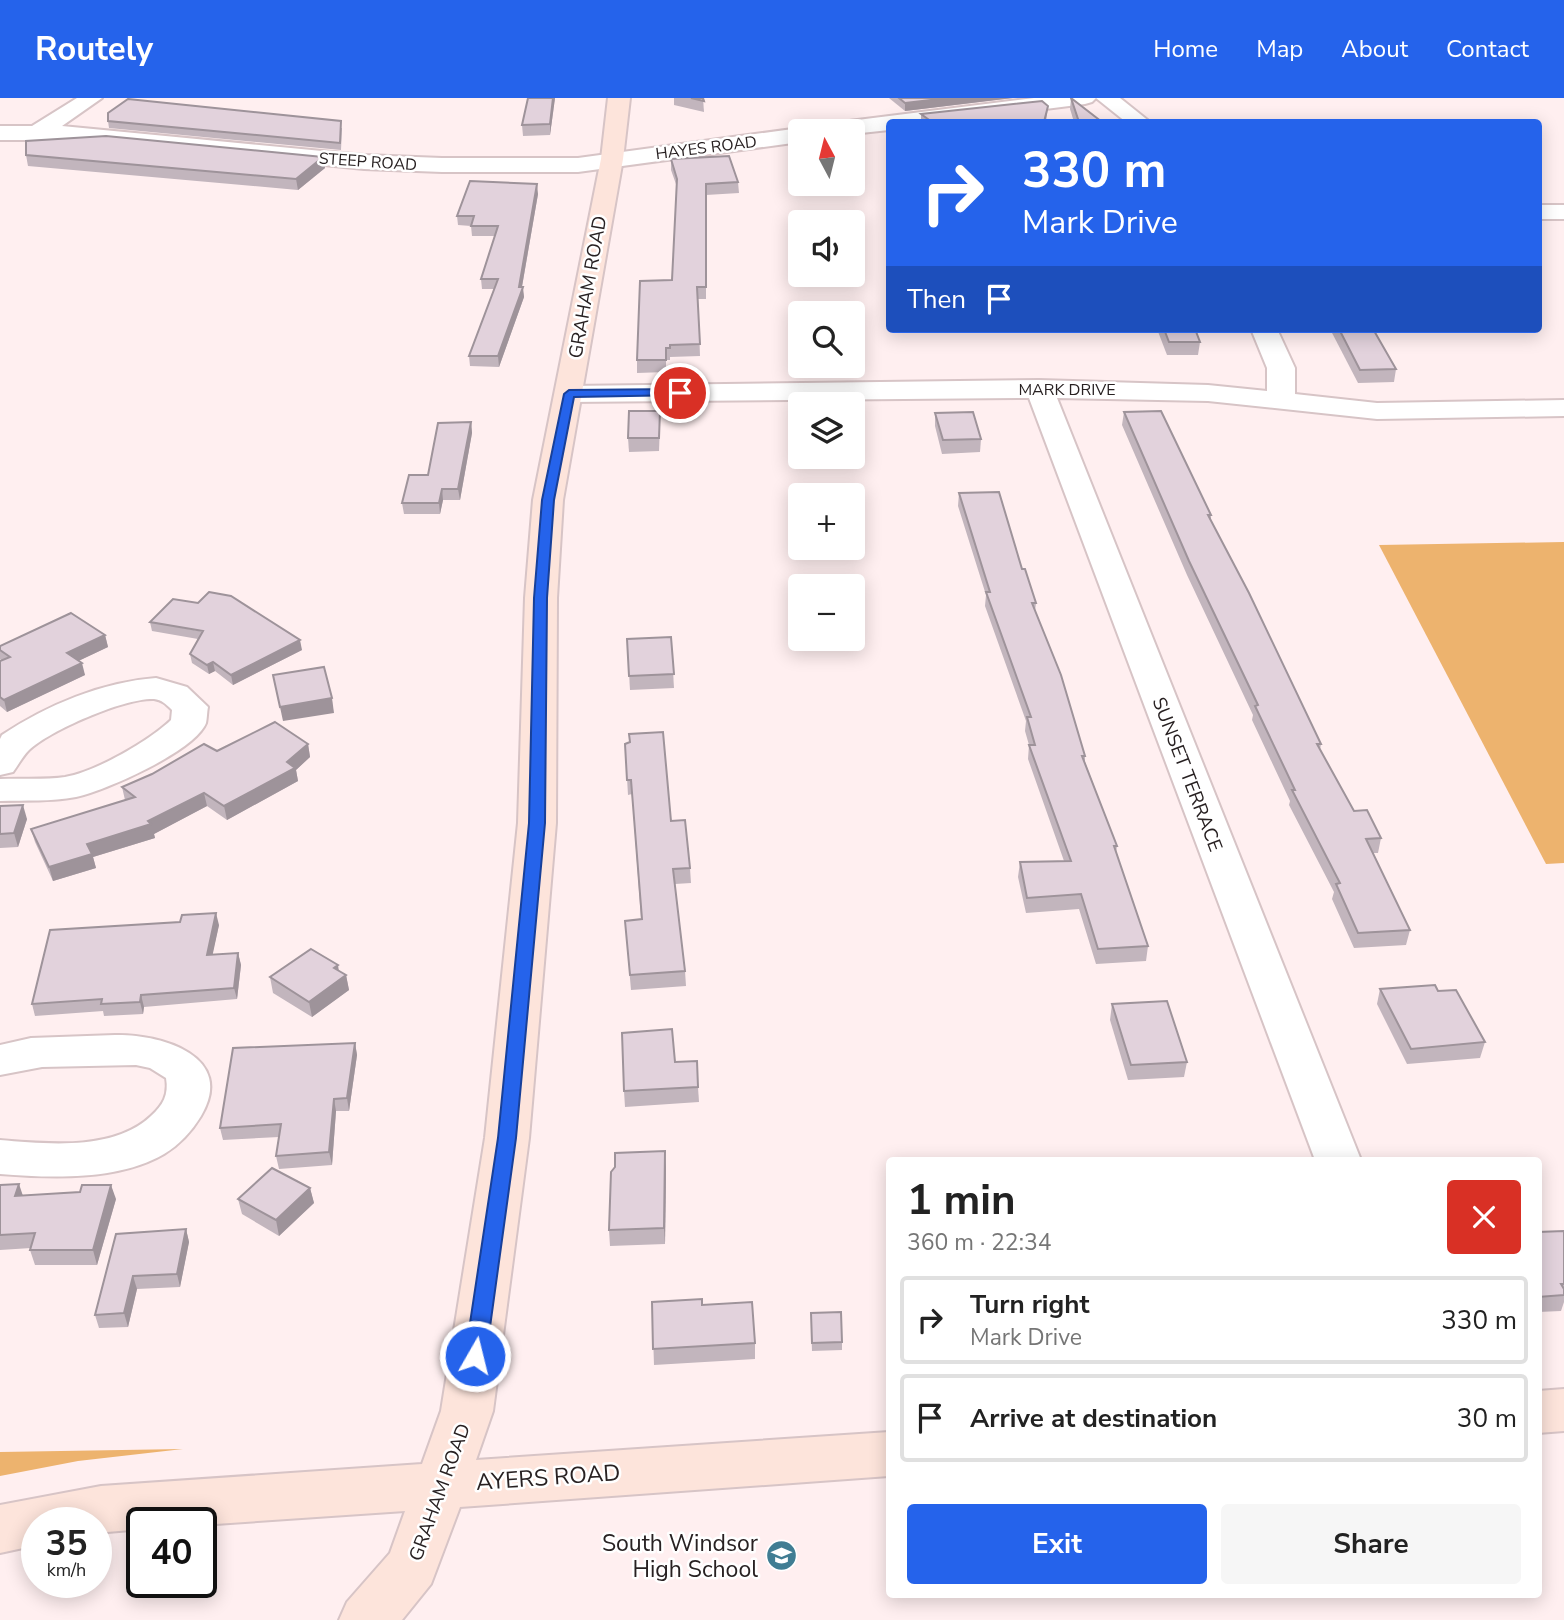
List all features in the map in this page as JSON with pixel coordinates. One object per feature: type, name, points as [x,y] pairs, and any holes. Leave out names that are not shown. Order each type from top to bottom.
[{"type":"street","points":[[40,131],[91,98]]},
{"type":"street","name":"GRAHAM ROAD","points":[[367,1620],[412,1567],[467,1411],[507,1138],[537,823],[541,598],[548,500],[603,195],[612,159],[619,98]]},
{"type":"street","points":[[922,119],[1085,98]]},
{"type":"street","points":[[1106,98],[1135,119]]},
{"type":"street","points":[[865,126],[886,124]]},
{"type":"street","name":"STEEP ROAD","points":[[0,133],[40,131],[377,163],[578,165],[612,159]]},
{"type":"street","name":"HAYES ROAD","points":[[612,159],[788,137]]},
{"type":"street","points":[[1542,212],[1564,212]]},
{"type":"street","points":[[1266,333],[1281,368],[1281,401]]},
{"type":"street","name":"MARK DRIVE","points":[[569,394],[1039,388],[1170,391],[1377,411],[1564,408]]},
{"type":"street","name":"SUNSET TERRACE","points":[[1039,388],[1337,1157]]},
{"type":"street","points":[[0,764],[15,743],[28,734],[117,694],[143,689],[161,690],[176,695],[190,708],[188,723],[173,738],[89,781],[60,788],[0,789]]},
{"type":"street","points":[[0,1060],[45,1052],[137,1050],[167,1058],[186,1076],[189,1088],[181,1115],[170,1128],[136,1148],[95,1156],[0,1157]]},
{"type":"street","points":[[1542,1412],[1564,1410]]},
{"type":"street","name":"AYERS ROAD","points":[[0,1529],[101,1509],[886,1454]]},
{"type":"shaded area","points":[[1564,542],[1564,863],[1546,864],[1379,545]]},
{"type":"shaded area","points":[[183,1449],[78,1461],[0,1476],[0,1452]]},
{"type":"building","points":[[528,98],[553,98],[550,124],[522,125]]},
{"type":"building","points":[[899,98],[948,98],[905,103]]},
{"type":"building","points":[[1071,98],[1098,119],[1078,119]]},
{"type":"building","points":[[128,99],[341,121],[340,143],[108,121],[108,113]]},
{"type":"building","points":[[1042,101],[1048,106],[1045,119],[928,119],[921,114]]},
{"type":"building","points":[[106,136],[323,157],[296,179],[26,155],[26,141]]},
{"type":"building","points":[[729,156],[738,182],[706,184],[706,287],[697,287],[700,344],[670,345],[670,348],[666,348],[666,360],[637,360],[640,281],[672,280],[677,179],[671,159]]},
{"type":"building","points":[[470,181],[537,184],[519,287],[523,287],[498,356],[469,356],[498,279],[481,279],[498,226],[471,226],[474,216],[457,216]]},
{"type":"building","points":[[1166,333],[1197,333],[1200,342],[1169,342]]},
{"type":"building","points":[[1341,333],[1375,333],[1396,369],[1360,370]]},
{"type":"building","points":[[629,411],[660,411],[659,438],[628,438]]},
{"type":"building","points":[[1161,411],[1211,515],[1208,515],[1249,593],[1321,744],[1317,744],[1354,811],[1367,810],[1381,838],[1366,839],[1410,930],[1358,933],[1336,884],[1340,883],[1292,790],[1295,790],[1255,706],[1258,705],[1189,561],[1124,412]]},
{"type":"building","points":[[973,412],[981,439],[943,440],[935,413]]},
{"type":"building","points":[[471,422],[458,489],[442,489],[439,503],[402,503],[409,475],[428,475],[438,423]]},
{"type":"building","points":[[999,492],[1022,569],[1025,569],[1036,603],[1032,603],[1061,675],[1085,756],[1082,756],[1117,846],[1114,846],[1148,946],[1098,949],[1081,894],[1027,898],[1020,862],[1071,861],[1029,745],[1035,745],[1027,717],[1031,717],[986,592],[990,592],[959,493]]},
{"type":"building","points":[[209,592],[231,596],[300,640],[231,675],[213,662],[207,665],[190,654],[203,631],[150,622],[173,599],[198,603]]},
{"type":"building","points":[[71,613],[105,635],[67,653],[82,663],[4,700],[0,697],[0,661],[10,657],[0,650],[0,646]]},
{"type":"building","points":[[671,637],[674,674],[629,676],[627,639]]},
{"type":"building","points":[[324,667],[332,698],[280,707],[273,675]]},
{"type":"building","points":[[275,722],[308,744],[287,762],[295,768],[224,806],[204,793],[148,821],[151,824],[87,844],[92,854],[49,867],[31,829],[135,797],[122,787],[152,774],[204,744],[217,751]]},
{"type":"building","points":[[663,732],[671,821],[685,820],[690,868],[673,869],[685,971],[630,975],[625,921],[642,919],[631,780],[627,780],[625,744],[630,742],[629,734]]},
{"type":"building","points":[[23,805],[14,833],[0,834],[0,806]]},
{"type":"building","points":[[216,913],[207,955],[238,953],[234,988],[141,995],[140,1002],[101,1004],[102,999],[32,1004],[50,930],[180,922],[182,915]]},
{"type":"building","points":[[311,949],[338,965],[334,968],[346,975],[309,1002],[270,977]]},
{"type":"building","points":[[1435,985],[1438,991],[1456,990],[1485,1042],[1411,1049],[1380,989]]},
{"type":"building","points":[[1167,1001],[1187,1062],[1131,1065],[1112,1004]]},
{"type":"building","points":[[672,1029],[675,1062],[697,1061],[698,1087],[624,1091],[622,1033]]},
{"type":"building","points":[[355,1043],[347,1098],[334,1099],[329,1152],[276,1156],[281,1124],[220,1128],[233,1048]]},
{"type":"building","points":[[665,1151],[664,1228],[609,1230],[611,1172],[615,1167],[615,1153]]},
{"type":"building","points":[[272,1168],[310,1188],[276,1220],[238,1199]]},
{"type":"building","points":[[19,1184],[15,1196],[80,1192],[82,1185],[111,1185],[93,1250],[30,1250],[35,1233],[0,1235],[0,1185]]},
{"type":"building","points":[[186,1229],[177,1274],[133,1276],[124,1313],[95,1315],[116,1234]]},
{"type":"building","points":[[1564,1231],[1564,1284],[1561,1284],[1564,1295],[1542,1297],[1542,1232]]},
{"type":"building","points":[[702,1299],[702,1305],[752,1302],[755,1343],[653,1349],[652,1302]]},
{"type":"building","points":[[841,1312],[842,1342],[812,1343],[811,1313]]},
{"type":"place","name":"South Windsor High School","points":[[781,1556]]},
{"type":"route","points":[[475,1356],[507,1138],[537,823],[541,598],[548,500],[569,394],[680,393]]}]
